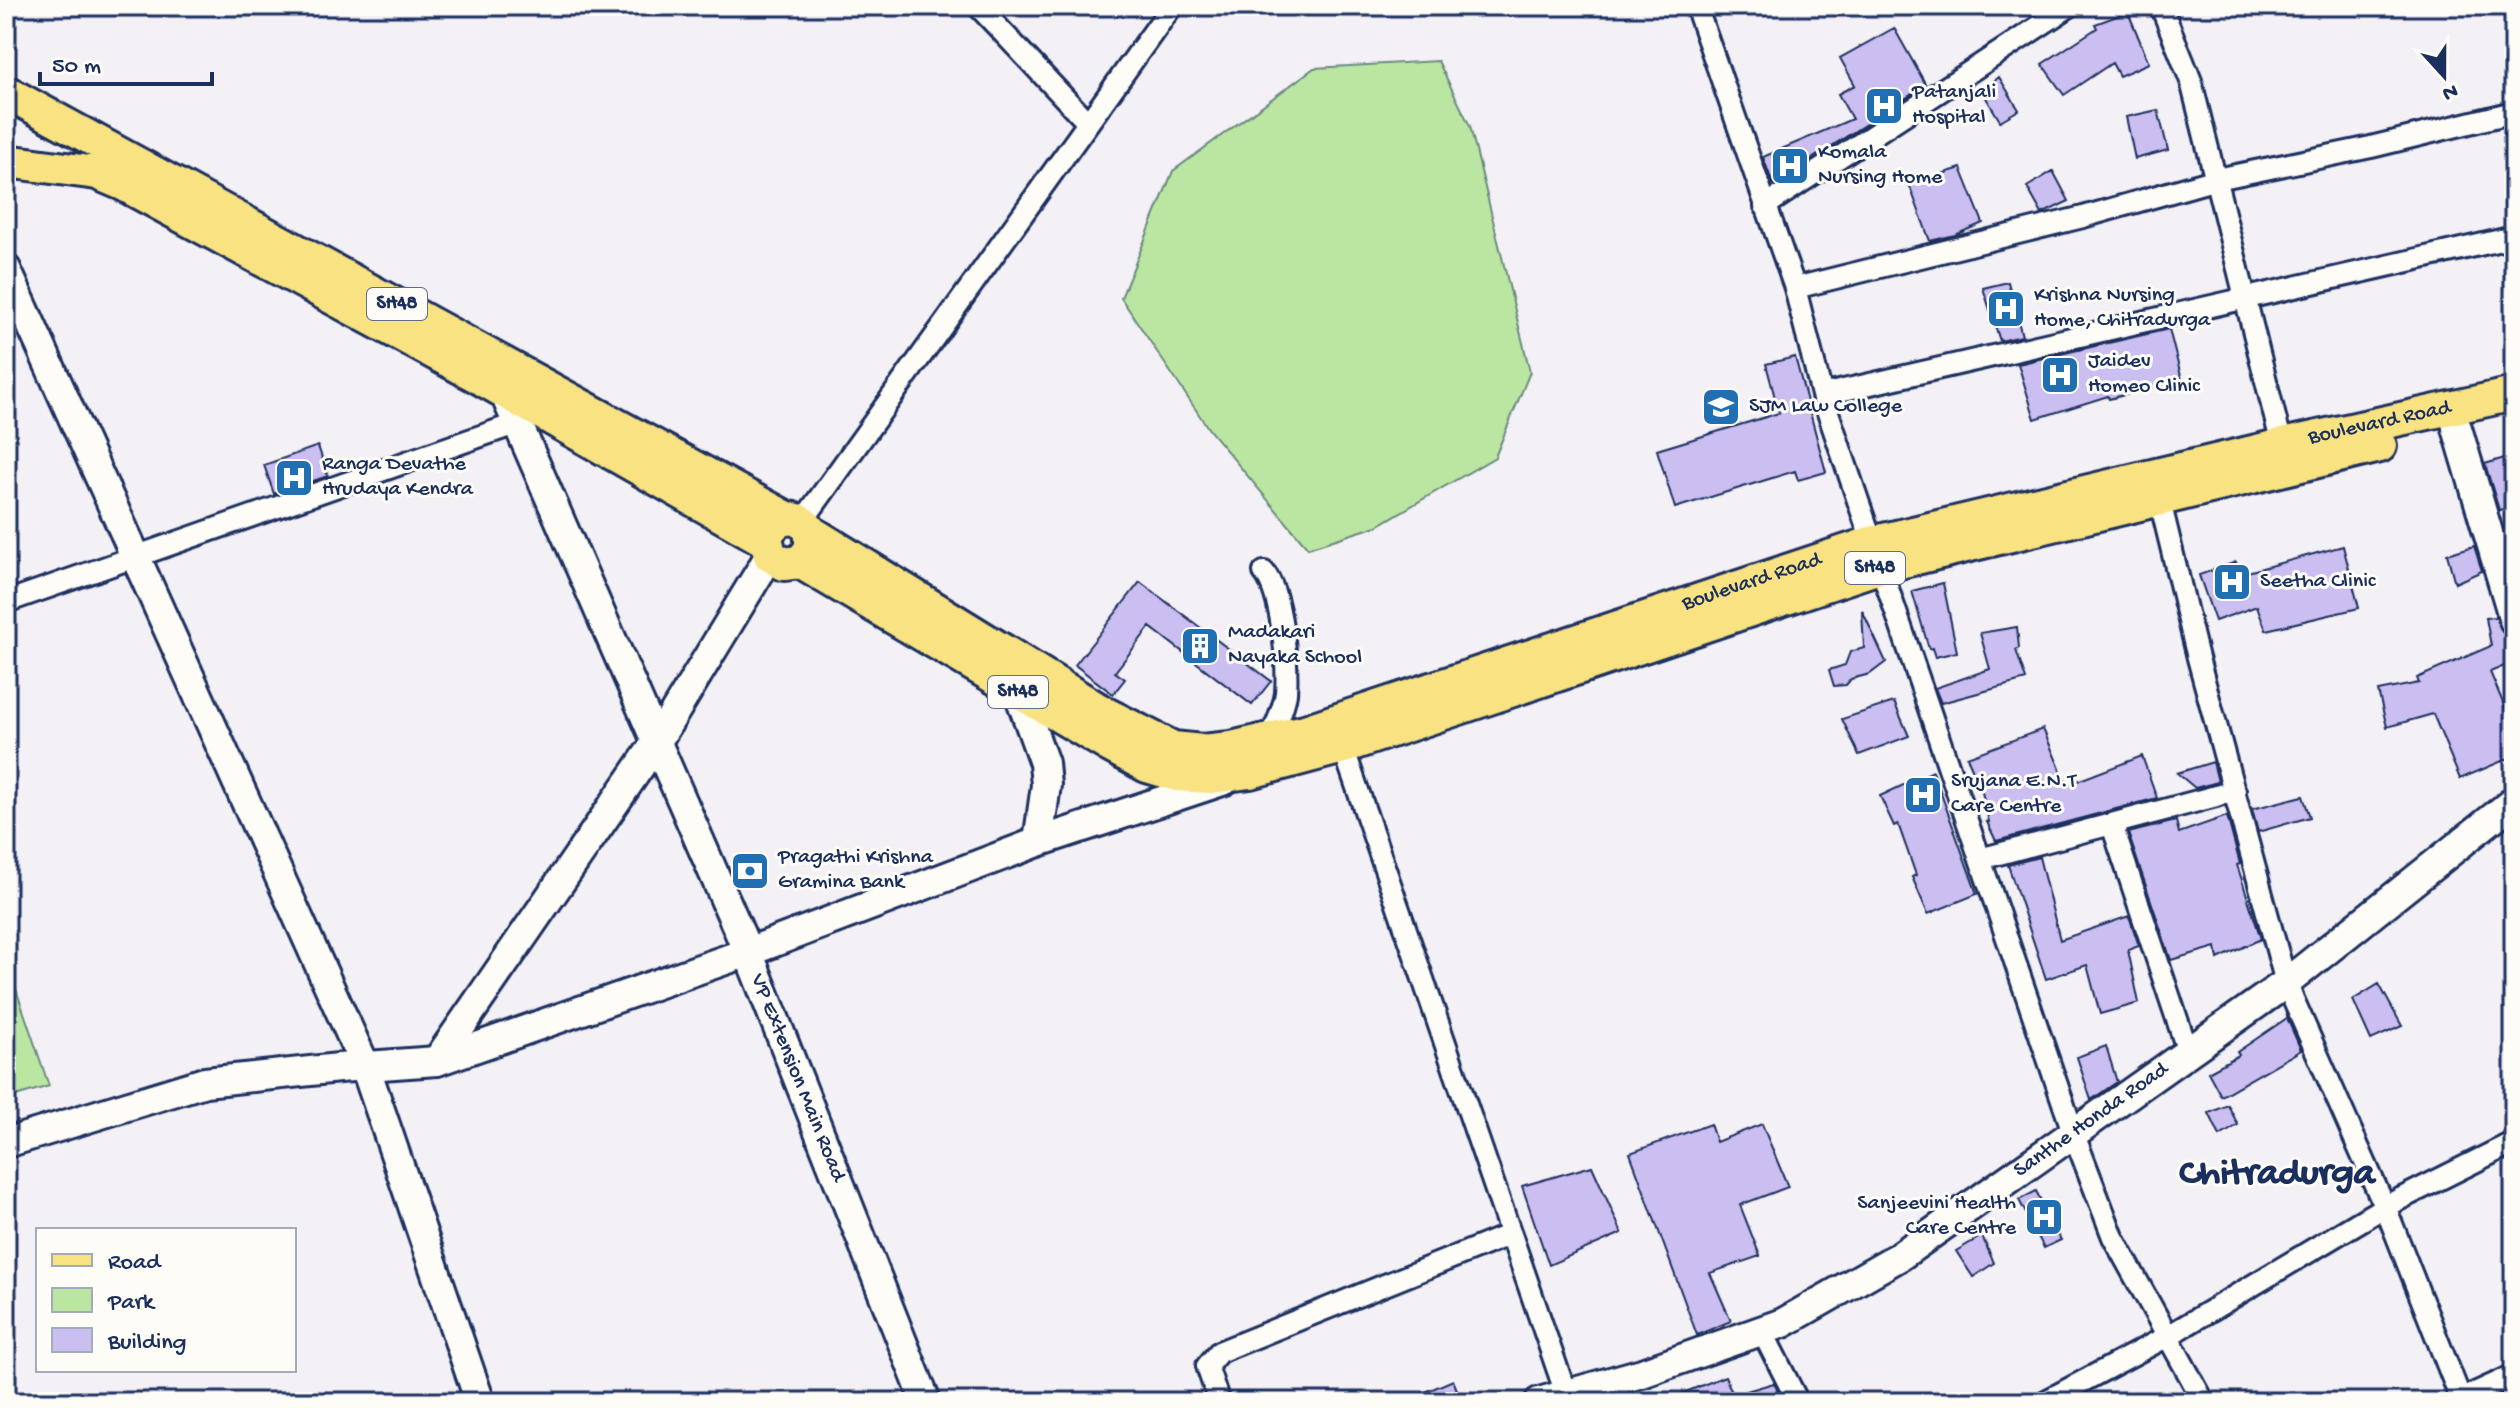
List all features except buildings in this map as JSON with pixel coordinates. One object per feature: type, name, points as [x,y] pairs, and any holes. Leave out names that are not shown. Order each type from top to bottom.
[{"type":"main road","name":"SH48","points":[[6,92],[789,538],[1141,734],[1173,748],[1255,757]]},
{"type":"main road","points":[[48,167],[68,156],[71,148],[66,124]]},
{"type":"main road","name":"SH48","points":[[6,161],[97,173],[123,184],[510,380]]},
{"type":"main road","name":"Boulevard Road","points":[[1255,757],[1320,726],[1875,555],[2282,445],[2514,394]]},
{"type":"main road","name":"Boulevard Road","points":[[1255,757],[1343,747],[1875,555],[2159,497],[2514,415]]},
{"type":"main road","name":"SH48","points":[[789,538],[1018,691],[1147,766],[1177,775],[1212,777],[1255,757]]},
{"type":"street","points":[[978,6],[1088,123]]},
{"type":"street","points":[[437,1061],[656,743],[789,538],[1172,6]]},
{"type":"street","points":[[1696,6],[1795,288],[1822,395],[1875,555],[2073,1132],[2113,1237],[2204,1402]]},
{"type":"street","points":[[2057,6],[2070,6]]},
{"type":"street","points":[[1765,206],[2070,6]]},
{"type":"street","points":[[2161,6],[2191,81],[2282,445]]},
{"type":"street","points":[[1795,288],[2083,217],[2217,179],[2371,147],[2514,112]]},
{"type":"street","points":[[1822,395],[2514,237]]},
{"type":"street","points":[[6,269],[365,1066],[480,1402]]},
{"type":"street","points":[[6,1143],[205,1082],[437,1061],[748,952],[518,423],[510,380]]},
{"type":"street","points":[[6,602],[518,423]]},
{"type":"street","points":[[2457,428],[2507,569],[2514,620]]},
{"type":"street","points":[[2159,497],[2198,658],[2286,983],[2384,1207],[2459,1401],[2514,1375]]},
{"type":"street","points":[[1255,757],[1286,696],[1286,649],[1271,581],[1264,572]]},
{"type":"street","points":[[1018,691],[1044,763],[1046,797],[1038,842]]},
{"type":"street","points":[[1343,747],[1511,1234],[1552,1398]]},
{"type":"street","name":"VP Extension Main Road","points":[[926,1402],[748,952],[1255,757]]},
{"type":"street","points":[[1980,859],[2235,791]]},
{"type":"street","name":"Santhe Honda Road","points":[[1552,1398],[1642,1373],[1783,1323],[1900,1256],[2286,983],[2514,801]]},
{"type":"street","points":[[2112,825],[2188,1052]]},
{"type":"street","points":[[2044,1402],[2168,1336],[2384,1207],[2514,1142]]},
{"type":"street","points":[[1219,1402],[1207,1366],[1219,1352],[1511,1234]]},
{"type":"street","points":[[1762,1331],[1798,1402]]},
{"type":"green space","points":[[1438,61],[1470,126],[1530,372],[1495,457],[1377,526],[1308,548],[1210,431],[1121,298],[1173,171],[1314,68]]},
{"type":"green space","points":[[6,960],[49,1086],[6,1099]]},
{"type":"place","name":"Patanjali Hospital","points":[[1884,106]]},
{"type":"place","name":"Komala Nursing Home","points":[[1790,166]]},
{"type":"place","name":"Krishna Nursing Home, Chitradurga","points":[[2006,309]]},
{"type":"place","name":"Jaidev Homeo Clinic","points":[[2060,375]]},
{"type":"place","name":"SJM Law College","points":[[1721,407]]},
{"type":"place","name":"Ranga Devathe Hrudaya Kendra","points":[[294,478]]},
{"type":"place","name":"Seetha Clinic","points":[[2232,582]]},
{"type":"place","name":"Madakari Nayaka School","points":[[1200,646]]},
{"type":"place","name":"Srujana E.N.T Care Centre","points":[[1923,795]]},
{"type":"place","name":"Pragathi Krishna Gramina Bank","points":[[750,871]]},
{"type":"place","name":"Sanjeevini Health Care Centre","points":[[2044,1217]]},
{"type":"district","name":"Chitradurga","points":[[2277,1175]]}]
